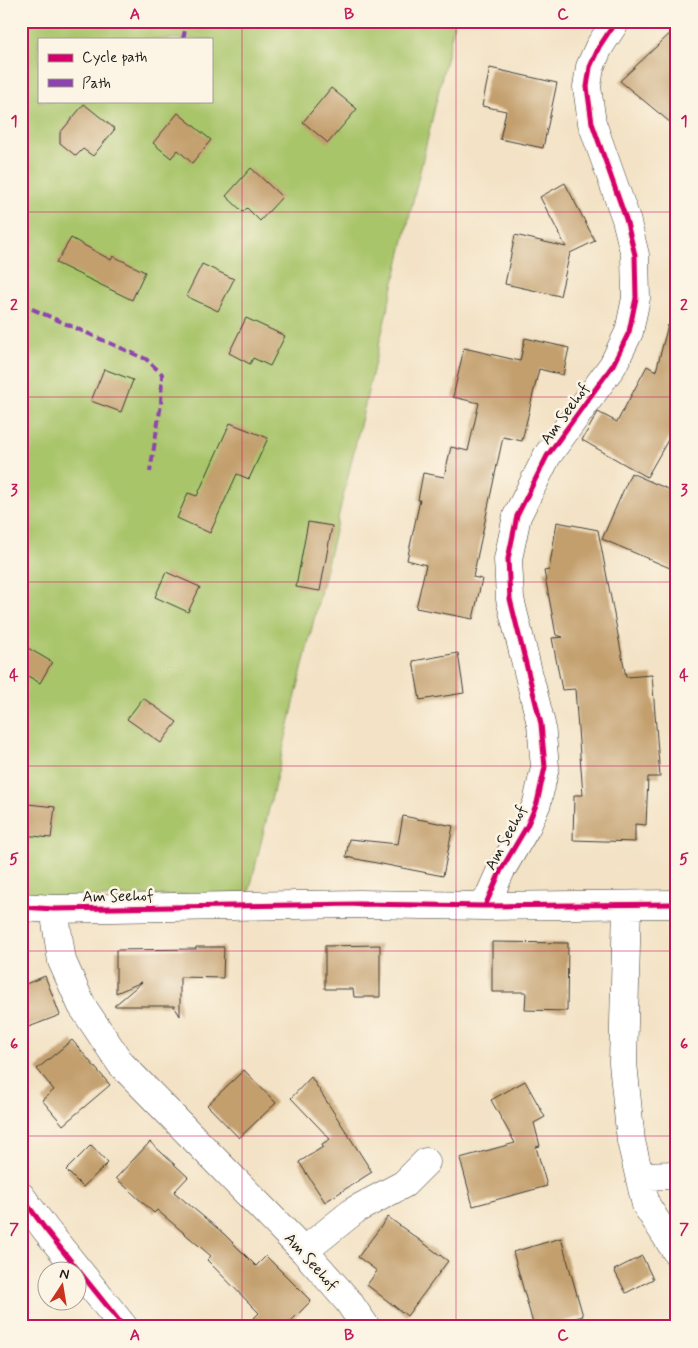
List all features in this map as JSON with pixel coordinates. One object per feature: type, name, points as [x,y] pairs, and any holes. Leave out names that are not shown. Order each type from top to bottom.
[{"type":"street","name":"Am Seehof","points":[[485,906],[501,870],[527,826],[537,802],[545,767],[541,724],[510,599],[508,559],[517,516],[547,456],[613,366],[629,332],[636,298],[635,255],[626,219],[592,123],[588,87],[590,67],[598,47],[616,21]]},
{"type":"street","name":"Am Seehof","points":[[21,907],[54,909],[359,904],[485,906],[677,904]]},
{"type":"street","points":[[627,905],[623,1063],[631,1141],[646,1205],[677,1253]]},
{"type":"street","name":"Am Seehof","points":[[54,909],[62,961],[82,1006],[121,1064],[304,1251],[348,1301],[366,1327]]},
{"type":"street","points":[[304,1251],[355,1210],[404,1184],[426,1162]]},
{"type":"street","points":[[639,1176],[677,1174]]},
{"type":"street","points":[[21,1196],[124,1327]]},
{"type":"green space","points":[[21,21],[455,21],[249,893],[21,899]]},
{"type":"building","points":[[677,27],[677,128],[620,81]]},
{"type":"building","points":[[490,68],[557,83],[543,148],[500,139],[506,111],[482,106]]},
{"type":"building","points":[[331,88],[357,109],[328,143],[303,122]]},
{"type":"building","points":[[84,104],[115,129],[93,156],[83,149],[76,156],[60,143],[60,133]]},
{"type":"building","points":[[178,113],[211,140],[192,163],[178,150],[171,158],[153,143]]},
{"type":"building","points":[[251,168],[282,197],[260,221],[247,208],[243,212],[226,196]]},
{"type":"building","points":[[565,183],[595,241],[570,253],[560,296],[505,284],[515,235],[566,247],[540,197]]},
{"type":"building","points":[[71,238],[111,260],[113,256],[145,272],[132,300],[56,263]]},
{"type":"building","points":[[202,264],[234,279],[218,311],[186,296]]},
{"type":"building","points":[[246,318],[285,336],[270,366],[253,358],[250,364],[229,353]]},
{"type":"building","points":[[668,325],[677,326],[677,424],[647,477],[582,440],[598,412],[617,422],[647,366],[656,371]]},
{"type":"building","points":[[525,338],[569,348],[563,375],[539,369],[522,441],[503,437],[473,577],[482,579],[473,619],[416,608],[426,565],[407,560],[420,500],[418,500],[423,473],[444,477],[451,447],[468,451],[479,403],[453,397],[464,348],[520,361]]},
{"type":"building","points":[[104,369],[133,380],[121,412],[91,401]]},
{"type":"building","points":[[230,423],[268,438],[249,479],[237,474],[210,533],[177,518],[188,493],[197,496]]},
{"type":"building","points":[[631,473],[677,493],[677,571],[602,539]]},
{"type":"building","points":[[308,522],[332,526],[320,591],[296,587]]},
{"type":"building","points":[[557,522],[598,530],[626,677],[652,675],[660,777],[648,777],[646,825],[635,824],[635,842],[573,840],[574,795],[583,795],[575,689],[562,690],[552,638],[563,637],[556,635],[544,571],[549,570]]},
{"type":"building","points":[[166,572],[200,587],[188,612],[155,597]]},
{"type":"building","points":[[21,644],[52,662],[40,683],[21,672]]},
{"type":"building","points":[[458,653],[464,693],[420,700],[413,661]]},
{"type":"building","points":[[143,698],[177,722],[161,743],[127,719]]},
{"type":"building","points":[[28,804],[55,807],[51,838],[24,835]]},
{"type":"building","points":[[403,816],[453,826],[443,876],[346,857],[349,839],[398,844]]},
{"type":"building","points":[[492,942],[568,943],[567,1011],[525,1010],[526,992],[492,992]]},
{"type":"building","points":[[380,945],[380,997],[354,997],[353,989],[325,989],[325,946]]},
{"type":"building","points":[[196,947],[224,947],[223,978],[180,977],[180,1016],[174,1006],[114,1006],[142,982],[116,993],[116,950],[196,949]]},
{"type":"building","points":[[45,976],[60,1015],[21,1030],[21,986]]},
{"type":"building","points":[[72,1040],[110,1085],[63,1125],[42,1100],[54,1090],[37,1069]]},
{"type":"building","points":[[244,1070],[276,1103],[239,1138],[207,1105]]},
{"type":"building","points":[[311,1077],[372,1172],[325,1202],[299,1162],[323,1147],[322,1144],[330,1139],[291,1098]]},
{"type":"building","points":[[525,1081],[545,1117],[534,1123],[540,1146],[536,1147],[547,1186],[473,1206],[460,1158],[515,1143],[491,1100]]},
{"type":"building","points":[[150,1142],[188,1177],[174,1192],[224,1234],[256,1266],[266,1256],[311,1301],[285,1327],[245,1327],[259,1313],[207,1260],[211,1256],[157,1210],[154,1213],[116,1178]]},
{"type":"building","points":[[91,1145],[108,1163],[83,1187],[66,1170]]},
{"type":"building","points":[[388,1217],[448,1261],[407,1316],[367,1285],[377,1271],[358,1257]]},
{"type":"building","points":[[561,1238],[583,1316],[544,1327],[534,1327],[513,1252]]},
{"type":"building","points":[[642,1256],[653,1279],[626,1293],[614,1270]]},
{"type":"marked path","points":[[183,38],[187,21]]},
{"type":"marked path","points":[[21,304],[146,359],[162,374],[161,404],[150,472]]},
{"type":"cycle path","points":[[485,906],[501,870],[527,826],[537,803],[545,767],[541,724],[510,599],[508,559],[517,516],[547,456],[613,365],[629,332],[636,298],[635,255],[626,219],[592,123],[587,87],[590,67],[599,47],[616,21]]},
{"type":"cycle path","points":[[21,907],[54,909],[359,904],[485,906],[677,904]]},
{"type":"cycle path","points":[[21,1196],[124,1327]]}]
